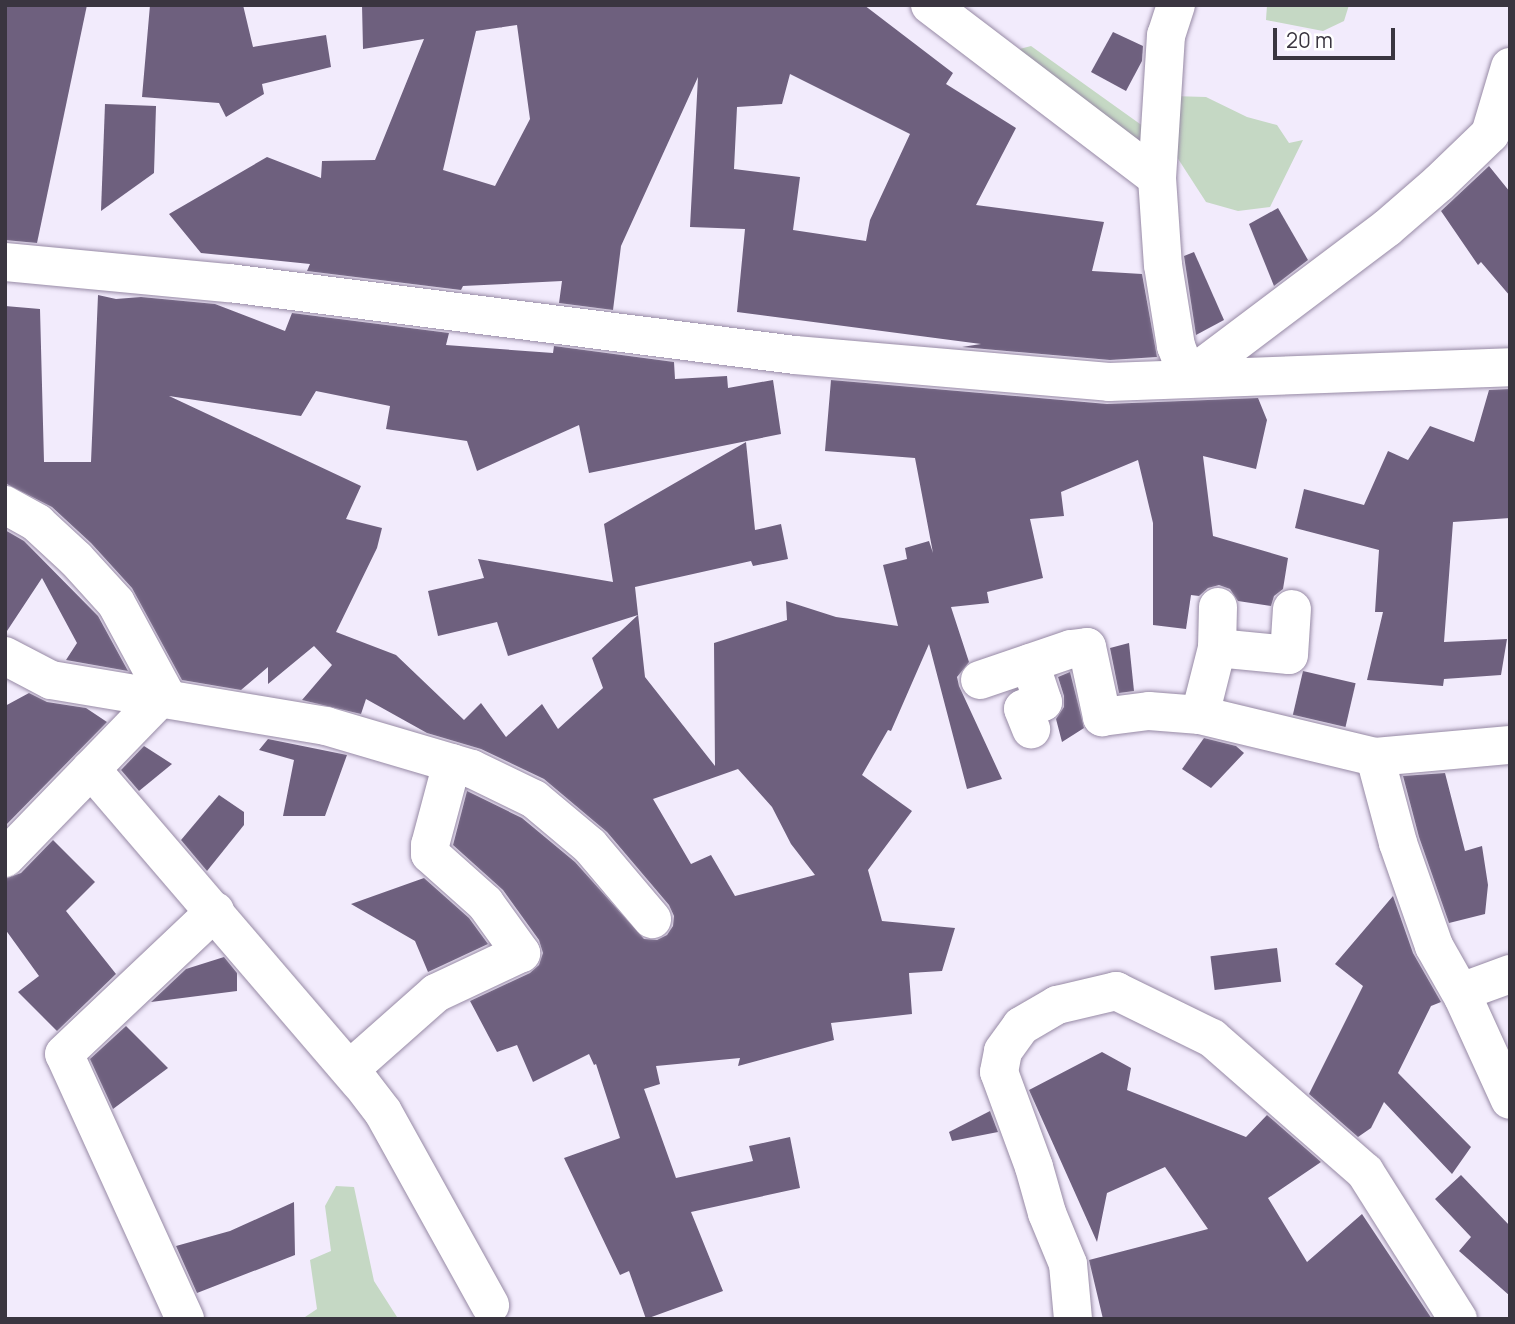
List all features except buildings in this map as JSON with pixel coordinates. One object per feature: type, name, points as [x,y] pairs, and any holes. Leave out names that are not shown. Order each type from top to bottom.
[{"type":"street","points":[[930,5],[1157,178]]},
{"type":"street","points":[[1176,5],[1166,35],[1157,178],[1163,265],[1176,346],[1188,379]]},
{"type":"street","points":[[1188,379],[1387,228],[1490,134],[1510,68]]},
{"type":"street","points":[[5,262],[229,283],[795,355],[1109,382],[1510,367]]},
{"type":"street","points":[[5,505],[37,523],[76,559],[116,603],[164,699]]},
{"type":"street","points":[[1200,715],[1217,648],[1219,607]]},
{"type":"street","points":[[1217,648],[1289,655],[1293,609]]},
{"type":"street","points":[[980,680],[1071,649],[1087,647],[1102,717],[1149,711],[1200,715],[1375,757],[1510,745]]},
{"type":"street","points":[[5,656],[51,680],[326,726],[452,762],[534,799],[590,846],[652,919]]},
{"type":"street","points":[[1030,663],[1043,702],[1023,709],[1031,729]]},
{"type":"street","points":[[5,858],[91,769],[164,699]]},
{"type":"street","points":[[1375,757],[1398,843],[1434,946],[1461,992],[1510,1100]]},
{"type":"street","points":[[360,1083],[350,1069],[436,993],[521,953],[485,903],[430,854],[429,845],[452,762]]},
{"type":"street","points":[[91,769],[215,911],[383,1112],[490,1305]]},
{"type":"street","points":[[185,1319],[64,1054],[215,911]]},
{"type":"street","points":[[1461,992],[1510,974]]},
{"type":"street","points":[[1073,1319],[1068,1264],[1047,1213],[1034,1167],[999,1072],[1003,1051],[1021,1026],[1057,1004],[1116,991],[1212,1038],[1364,1172],[1458,1319]]},
{"type":"green space","points":[[1267,5],[1349,5],[1344,21],[1323,31],[1266,20]]},
{"type":"green space","points":[[1031,46],[1161,139],[1160,158],[1031,92],[994,79],[992,73],[978,60]]},
{"type":"green space","points":[[1172,96],[1206,97],[1247,117],[1277,125],[1289,143],[1303,140],[1270,207],[1238,211],[1206,202],[1173,151]]},
{"type":"green space","points":[[336,1186],[354,1187],[374,1281],[397,1317],[407,1319],[302,1319],[317,1309],[310,1260],[331,1251],[325,1206]]}]
